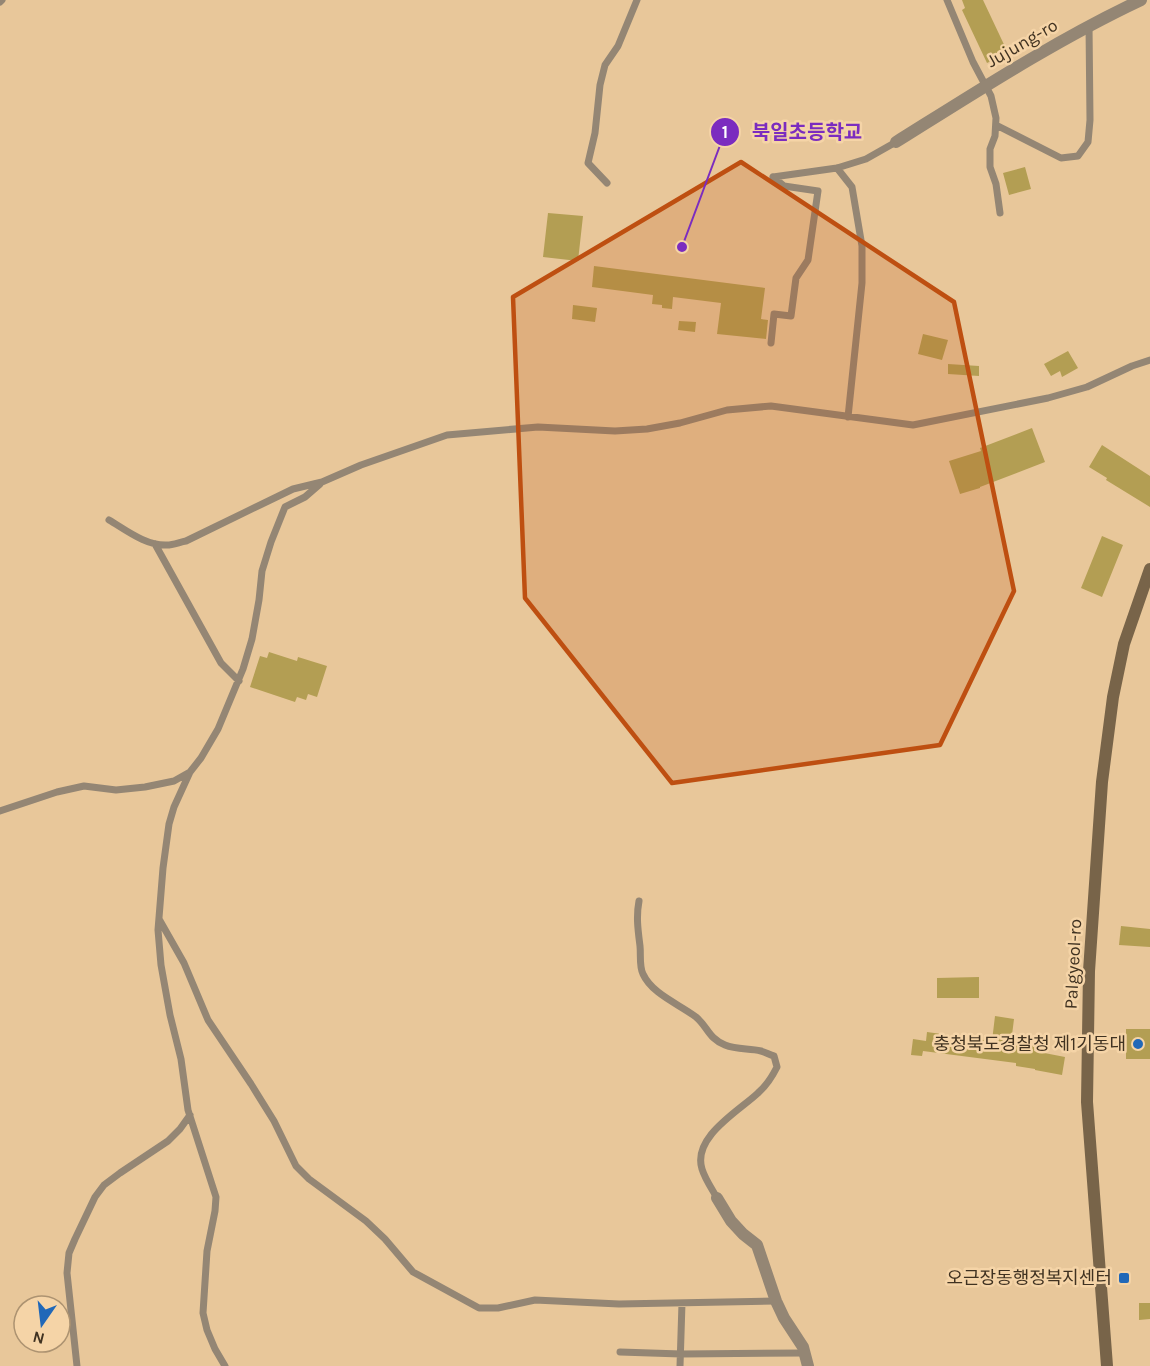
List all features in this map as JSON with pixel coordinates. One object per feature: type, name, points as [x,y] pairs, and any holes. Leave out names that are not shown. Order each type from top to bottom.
[{"type":"street","name":"Jujung-ro","points":[[896,142],[1089,25],[1141,0]]},
{"type":"street","name":"Palgyeol-ro","points":[[1107,1366],[1087,1102],[1089,971],[1102,782],[1113,696],[1124,644],[1150,569]]},
{"type":"street","points":[[717,1198],[731,1221],[757,1245],[776,1301],[804,1353],[808,1366]]},
{"type":"lane","points":[[607,183],[588,163],[595,133],[600,85],[604,65],[618,46],[637,0]]},
{"type":"lane","name":"Jujung-ro","points":[[947,0],[973,62],[991,96],[996,118],[996,136],[990,150],[990,166],[996,184],[1000,213]]},
{"type":"lane","points":[[996,125],[1061,158],[1078,156],[1088,142],[1090,120],[1089,25]]},
{"type":"lane","points":[[771,343],[774,314],[791,316],[796,278],[808,260],[818,191],[784,186],[772,177],[837,168],[866,159],[896,142]]},
{"type":"lane","points":[[837,168],[852,187],[862,246],[862,283],[848,417]]},
{"type":"lane","points":[[109,520],[140,539],[155,544],[170,545],[186,541],[293,489],[322,482],[362,465],[447,435],[538,427],[615,431],[647,429],[727,410],[771,406],[914,425],[1048,398],[1087,387],[1150,360]]},
{"type":"lane","points":[[225,1366],[211,1340],[203,1313],[207,1251],[216,1197],[190,1115],[161,965],[158,930],[164,868],[169,824],[177,799],[190,772],[218,729],[238,681],[252,639],[260,600],[262,571],[285,507],[305,497],[322,482]]},
{"type":"lane","points":[[155,544],[221,663],[238,681]]},
{"type":"lane","points":[[0,811],[57,792],[84,786],[116,790],[145,787],[174,781],[190,772]]},
{"type":"lane","points":[[639,901],[636,913],[642,972],[649,984],[662,995],[684,1007],[700,1021],[709,1035],[733,1048],[761,1051],[774,1056],[777,1067],[771,1079],[728,1117],[704,1147],[701,1168],[717,1198]]},
{"type":"lane","points":[[159,919],[184,963],[208,1020],[274,1121],[296,1166],[309,1179],[372,1227],[413,1272],[480,1308],[498,1308],[535,1300],[619,1304],[776,1301]]},
{"type":"lane","points":[[77,1366],[67,1273],[69,1253],[75,1239],[95,1197],[104,1185],[168,1141],[190,1115]]},
{"type":"lane","points":[[680,1366],[682,1303]]},
{"type":"lane","points":[[620,1352],[804,1353]]},
{"type":"highlighted area","points":[[741,162],[954,302],[1014,591],[940,745],[672,783],[525,598],[513,297]]},
{"type":"building","points":[[962,0],[983,0],[1008,53],[987,63],[962,10],[965,8]]},
{"type":"building","points":[[1025,167],[1031,189],[1009,195],[1003,173]]},
{"type":"building","points":[[548,213],[583,216],[578,261],[543,257]]},
{"type":"building","points":[[594,266],[765,288],[761,319],[768,320],[766,339],[717,334],[721,303],[673,297],[672,309],[662,308],[662,305],[652,304],[653,295],[592,287]]},
{"type":"building","points":[[573,305],[597,308],[595,322],[572,319]]},
{"type":"building","points":[[679,321],[696,322],[695,332],[678,330]]},
{"type":"building","points":[[923,334],[948,340],[942,360],[918,354]]},
{"type":"building","points":[[1068,351],[1078,368],[1062,377],[1060,371],[1051,376],[1044,364]]},
{"type":"building","points":[[948,364],[979,366],[979,376],[948,374]]},
{"type":"building","points":[[1032,428],[1045,462],[960,494],[949,461],[981,451],[980,448]]},
{"type":"building","points":[[1102,445],[1150,476],[1150,507],[1089,467]]},
{"type":"building","points":[[1102,536],[1123,545],[1102,597],[1081,588]]},
{"type":"building","points":[[269,652],[297,661],[298,657],[327,666],[317,697],[308,694],[306,700],[297,697],[295,702],[250,687],[260,656],[267,658]]},
{"type":"building","points":[[1121,926],[1150,929],[1150,947],[1119,945]]},
{"type":"building","points":[[979,977],[979,998],[937,998],[937,978]]},
{"type":"building","points":[[995,1016],[1014,1019],[1012,1035],[1035,1038],[1034,1051],[1065,1057],[1062,1075],[1016,1066],[1016,1063],[923,1051],[922,1056],[911,1055],[913,1039],[926,1041],[927,1032],[992,1041]]},
{"type":"building","name":"충청북도경찰청 제1기동대","points":[[1126,1029],[1150,1029],[1150,1059],[1126,1059]]},
{"type":"building","points":[[1139,1303],[1150,1303],[1150,1319],[1139,1320]]},
{"type":"place","name":"북일초등학교","points":[[682,247]]},
{"type":"place","name":"충청북도경찰청 제1기동대","points":[[1138,1044]]},
{"type":"place","name":"오근장동행정복지센터","points":[[1124,1278]]}]
